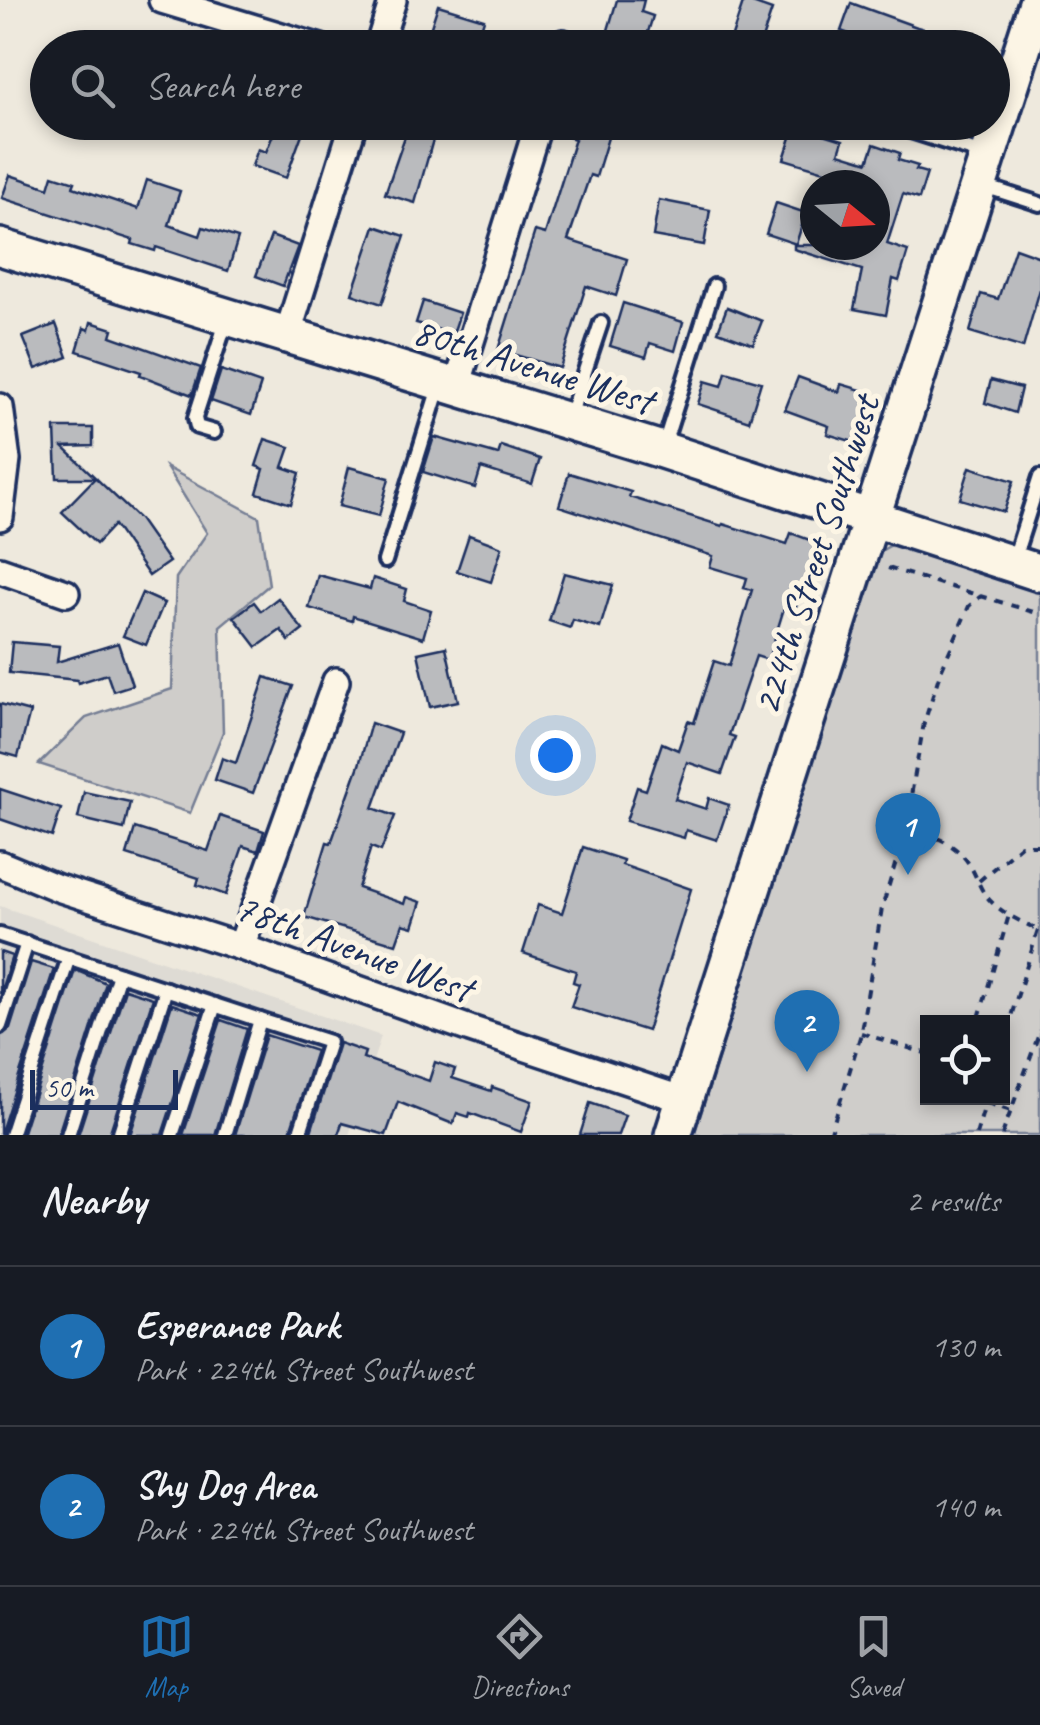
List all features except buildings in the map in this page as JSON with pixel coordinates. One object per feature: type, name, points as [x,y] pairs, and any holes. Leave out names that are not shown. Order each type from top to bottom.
[{"type":"street","points":[[162,0],[261,30]]},
{"type":"street","points":[[384,30],[393,0]]},
{"type":"street","name":"224th Street Southwest","points":[[1010,83],[1038,0]]},
{"type":"street","points":[[288,336],[348,140]]},
{"type":"street","points":[[449,384],[532,140]]},
{"type":"street","name":"224th Street Southwest","points":[[673,1135],[989,146]]},
{"type":"street","name":"80th Avenue West","points":[[0,247],[662,450],[1026,569]]},
{"type":"street","points":[[0,407],[6,460],[0,517]]},
{"type":"street","points":[[0,570],[66,593]]},
{"type":"street","points":[[241,946],[336,682]]},
{"type":"street","name":"78th Avenue West","points":[[0,864],[58,888],[241,946],[470,1030],[684,1100]]},
{"type":"lane","points":[[962,140],[989,146],[1040,204]]},
{"type":"lane","points":[[662,450],[714,286]]},
{"type":"lane","points":[[214,432],[197,427],[195,418],[228,317]]},
{"type":"lane","points":[[568,421],[601,323]]},
{"type":"lane","points":[[384,561],[449,384]]},
{"type":"lane","points":[[1026,569],[1040,477]]},
{"type":"lane","points":[[0,934],[329,1042],[300,1135]]},
{"type":"lane","points":[[0,1026],[27,944]]},
{"type":"lane","points":[[11,1135],[68,957]]},
{"type":"lane","points":[[68,1135],[119,974]]},
{"type":"lane","points":[[119,1135],[166,989]]},
{"type":"lane","points":[[172,1135],[215,1005]]},
{"type":"lane","points":[[224,1135],[260,1020]]},
{"type":"path","points":[[888,568],[1040,614]]},
{"type":"path","points":[[830,1135],[861,1033],[882,908],[904,835],[924,722],[969,606],[981,596]]},
{"type":"path","points":[[904,835],[910,832],[948,843],[963,854],[985,895],[1009,915],[1040,928],[1009,1015]]},
{"type":"path","points":[[978,881],[1021,845],[1040,844]]},
{"type":"path","points":[[980,1015],[1009,915]]},
{"type":"path","points":[[1002,1135],[1040,1030]]},
{"type":"path","points":[[861,1033],[920,1051]]},
{"type":"path","points":[[976,1135],[985,1105]]},
{"type":"path","points":[[998,1105],[1011,1110]]},
{"type":"shaded area","points":[[166,467],[259,517],[269,585],[220,626],[223,732],[190,813],[39,764],[86,718],[172,689],[176,578],[207,533]]},
{"type":"shaded area","points":[[908,542],[1040,584],[1040,1135],[694,1135],[879,552]]},
{"type":"shaded area","points":[[0,906],[381,1036],[349,1135],[0,1135]]},
{"type":"place","name":"Esperance Park","points":[[908,875]]},
{"type":"place","name":"Shy Dog Area","points":[[807,1072]]}]
